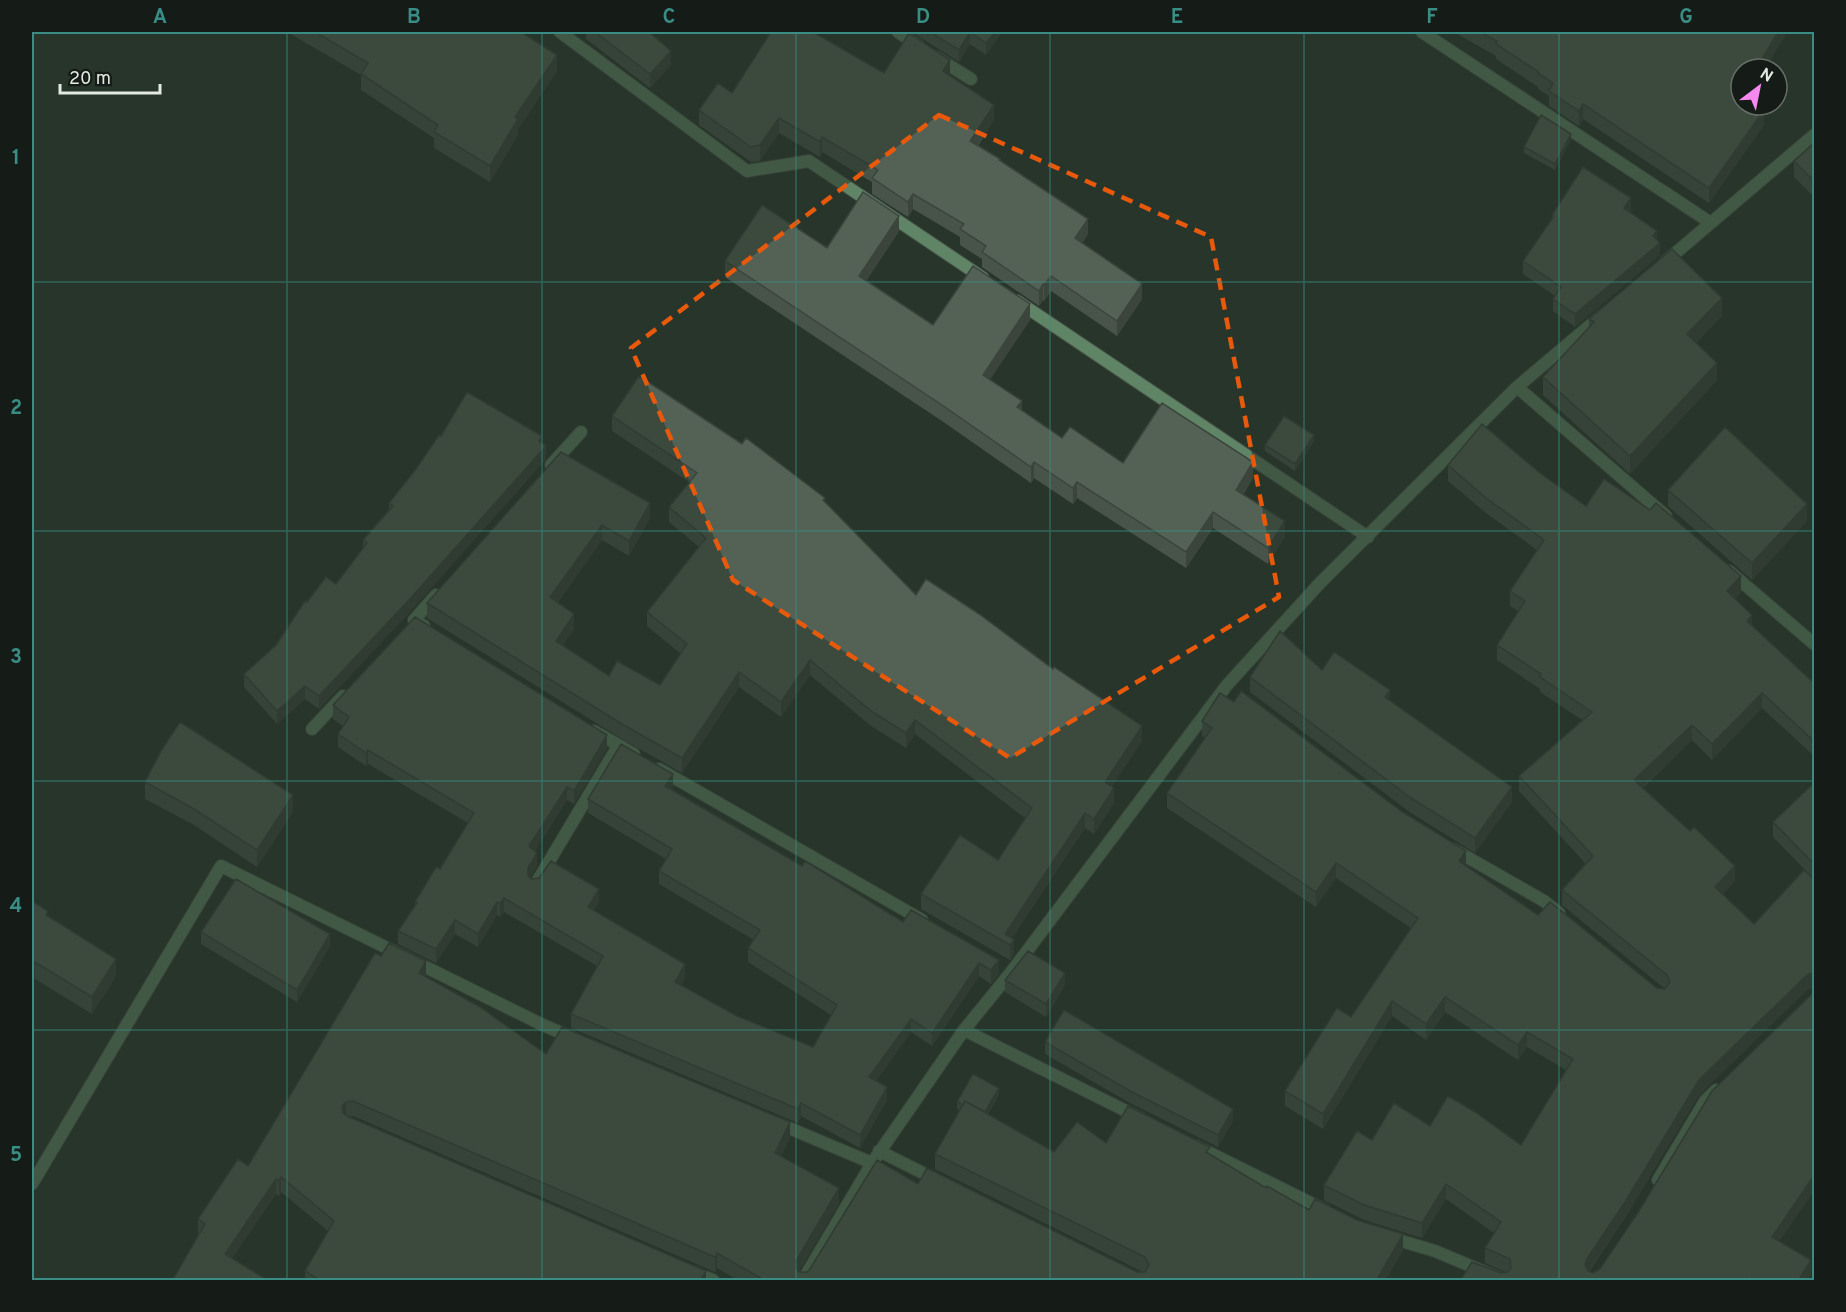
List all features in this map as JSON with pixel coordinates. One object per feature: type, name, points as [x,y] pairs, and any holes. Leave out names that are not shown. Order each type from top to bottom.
[{"type":"street","points":[[560,32],[747,171],[809,161],[1368,537]]},
{"type":"street","points":[[898,32],[971,80]]},
{"type":"street","points":[[1422,32],[1711,223]]},
{"type":"street","points":[[1658,268],[1815,135]]},
{"type":"street","points":[[803,1281],[879,1151],[1007,968],[1320,583],[1517,387],[1614,305]]},
{"type":"street","points":[[1517,387],[1679,527]]},
{"type":"street","points":[[543,474],[580,432]]},
{"type":"street","points":[[1715,559],[1815,644]]},
{"type":"street","points":[[433,632],[410,625],[444,586]]},
{"type":"street","points":[[312,729],[351,687]]},
{"type":"street","points":[[579,722],[929,924]]},
{"type":"street","points":[[535,885],[618,746]]},
{"type":"street","points":[[1442,842],[1544,901],[1571,923]]},
{"type":"street","points":[[32,1184],[221,866],[543,1025],[587,1044]]},
{"type":"street","points":[[964,1030],[1152,1124]]},
{"type":"street","points":[[1651,1192],[1705,1101],[1727,1079]]},
{"type":"street","points":[[762,1117],[872,1163]]},
{"type":"street","points":[[1184,1140],[1340,1218]]},
{"type":"street","points":[[879,1151],[953,1187]]},
{"type":"street","points":[[1372,1232],[1435,1251],[1504,1281]]},
{"type":"street","points":[[680,1266],[713,1281]]},
{"type":"highlighted area","points":[[939,115],[1211,237],[1279,597],[1010,758],[733,580],[631,348]]},
{"type":"building","points":[[315,32],[521,32],[557,55],[515,117],[518,119],[490,166],[434,132],[438,125],[361,74],[368,63]]},
{"type":"building","points":[[595,32],[649,32],[671,51],[650,74]]},
{"type":"building","points":[[771,32],[813,32],[884,73],[909,33],[950,60],[943,71],[994,105],[970,141],[1088,219],[1075,238],[1142,284],[1117,321],[1051,276],[1039,291],[982,252],[986,246],[960,229],[964,224],[913,194],[908,202],[872,178],[878,170],[822,137],[820,142],[779,118],[760,145],[751,147],[699,110],[718,83],[732,93]]},
{"type":"building","points":[[930,32],[970,32],[959,50]]},
{"type":"building","points":[[970,32],[995,32],[986,43]]},
{"type":"building","points":[[1480,32],[1778,32],[1763,57],[1729,57],[1729,117],[1759,117],[1709,188],[1583,104],[1579,111],[1549,91],[1553,83],[1496,44],[1497,41]]},
{"type":"building","points":[[1541,115],[1571,134],[1555,164],[1524,147]]},
{"type":"building","points":[[1815,142],[1815,182],[1794,161]]},
{"type":"building","points":[[1583,167],[1631,198],[1624,208],[1657,231],[1653,236],[1660,243],[1575,314],[1553,299],[1561,287],[1523,261],[1554,216],[1552,215]]},
{"type":"building","points":[[863,192],[899,216],[859,276],[933,325],[973,266],[1030,304],[983,375],[1022,401],[1017,407],[1062,438],[1070,427],[1123,463],[1162,403],[1253,462],[1236,490],[1285,521],[1268,548],[1213,512],[1186,552],[1077,482],[1073,488],[1034,462],[1031,467],[725,261],[762,205],[827,248]]},
{"type":"building","points":[[1672,249],[1722,298],[1687,334],[1717,363],[1630,456],[1543,377],[1594,322],[1589,319]]},
{"type":"building","points":[[639,376],[742,444],[746,438],[825,498],[823,500],[916,595],[926,579],[979,614],[1053,669],[1054,667],[1142,726],[1105,782],[1114,788],[1094,819],[1085,813],[1005,934],[1014,940],[1010,945],[921,894],[960,835],[998,860],[1032,808],[915,720],[906,733],[871,711],[810,660],[781,702],[739,672],[682,758],[622,724],[427,603],[561,452],[650,503],[629,541],[602,525],[550,597],[574,614],[556,641],[609,676],[617,661],[660,685],[687,644],[647,612],[706,538],[669,507],[697,473],[612,416]]},
{"type":"building","points":[[467,392],[542,436],[539,441],[546,446],[408,601],[319,696],[305,686],[277,711],[244,674],[276,645],[305,601],[307,602],[326,577],[336,584],[367,543],[363,540],[393,506],[389,503],[439,435],[441,436]]},
{"type":"building","points":[[1284,416],[1314,435],[1295,464],[1265,445]]},
{"type":"building","points":[[1482,424],[1540,473],[1586,506],[1604,479],[1650,510],[1656,503],[1741,576],[1727,591],[1752,615],[1747,621],[1815,684],[1815,742],[1762,693],[1712,744],[1692,725],[1634,780],[1690,831],[1694,827],[1735,866],[1715,887],[1754,924],[1804,870],[1815,880],[1815,973],[1808,974],[1699,1080],[1585,1265],[1588,1271],[1593,1273],[1600,1269],[1639,1211],[1712,1091],[1815,991],[1815,1174],[1772,1237],[1811,1260],[1798,1281],[1751,1281],[1747,1278],[1745,1281],[1460,1281],[1472,1262],[1501,1273],[1508,1272],[1511,1268],[1510,1259],[1485,1248],[1501,1222],[1446,1184],[1422,1223],[1364,1205],[1324,1185],[1357,1131],[1372,1140],[1394,1103],[1430,1126],[1448,1096],[1521,1145],[1573,1059],[1527,1032],[1518,1045],[1445,997],[1426,1024],[1392,1001],[1323,1114],[1285,1091],[1337,1008],[1351,1017],[1418,918],[1336,863],[1316,892],[1167,793],[1212,728],[1202,721],[1220,693],[1234,702],[1241,691],[1401,811],[1466,851],[1459,861],[1538,915],[1550,902],[1657,988],[1665,989],[1670,982],[1667,975],[1562,890],[1593,856],[1519,776],[1592,712],[1497,645],[1525,601],[1510,591],[1544,540],[1486,498],[1448,465]]},
{"type":"building","points":[[1725,427],[1807,504],[1752,563],[1668,490]]},
{"type":"building","points":[[415,617],[607,735],[574,791],[567,787],[529,846],[537,853],[528,868],[528,875],[531,879],[539,878],[551,861],[599,889],[588,907],[685,964],[675,982],[737,1016],[813,1047],[837,1005],[748,948],[760,930],[659,871],[672,849],[588,799],[621,744],[673,774],[665,786],[802,866],[805,861],[903,922],[911,910],[999,960],[991,970],[979,963],[932,1033],[911,1019],[869,1077],[887,1087],[860,1135],[801,1103],[798,1109],[571,1014],[603,956],[504,898],[500,904],[497,902],[478,934],[455,920],[436,949],[398,931],[417,903],[415,902],[436,867],[440,869],[474,813],[368,750],[366,753],[338,734],[349,717],[333,705]]},
{"type":"building","points":[[1280,631],[1322,670],[1334,652],[1390,690],[1385,697],[1512,787],[1475,838],[1411,798],[1250,677]]},
{"type":"building","points":[[180,722],[293,795],[257,850],[194,809],[145,782]]},
{"type":"building","points":[[1815,782],[1815,864],[1814,864],[1773,822]]},
{"type":"building","points":[[236,879],[330,934],[297,990],[201,932]]},
{"type":"building","points":[[32,901],[48,911],[46,915],[116,959],[92,997],[35,962],[32,968]]},
{"type":"building","points":[[389,943],[426,961],[419,973],[480,1007],[546,1054],[562,1027],[790,1122],[775,1153],[839,1188],[796,1261],[796,1268],[799,1272],[807,1272],[810,1269],[877,1160],[918,1184],[927,1168],[1137,1272],[1145,1272],[1149,1265],[1145,1257],[935,1154],[965,1101],[1054,1152],[1077,1122],[1106,1143],[1128,1106],[1210,1147],[1206,1152],[1266,1188],[1267,1186],[1309,1210],[1315,1199],[1357,1220],[1403,1234],[1376,1281],[766,1281],[717,1253],[715,1257],[353,1101],[346,1102],[342,1106],[343,1113],[347,1116],[706,1271],[700,1281],[321,1281],[305,1271],[334,1221],[281,1177],[279,1181],[276,1179],[225,1254],[269,1281],[172,1281],[205,1224],[198,1219],[238,1159],[248,1166],[375,953],[381,956]]},
{"type":"building","points":[[1028,951],[1065,973],[1046,1004],[1005,980]]},
{"type":"building","points":[[1064,1010],[1233,1109],[1218,1135],[1130,1091],[1045,1042]]},
{"type":"building","points":[[973,1074],[999,1088],[985,1112],[965,1101],[963,1105],[957,1102]]}]
